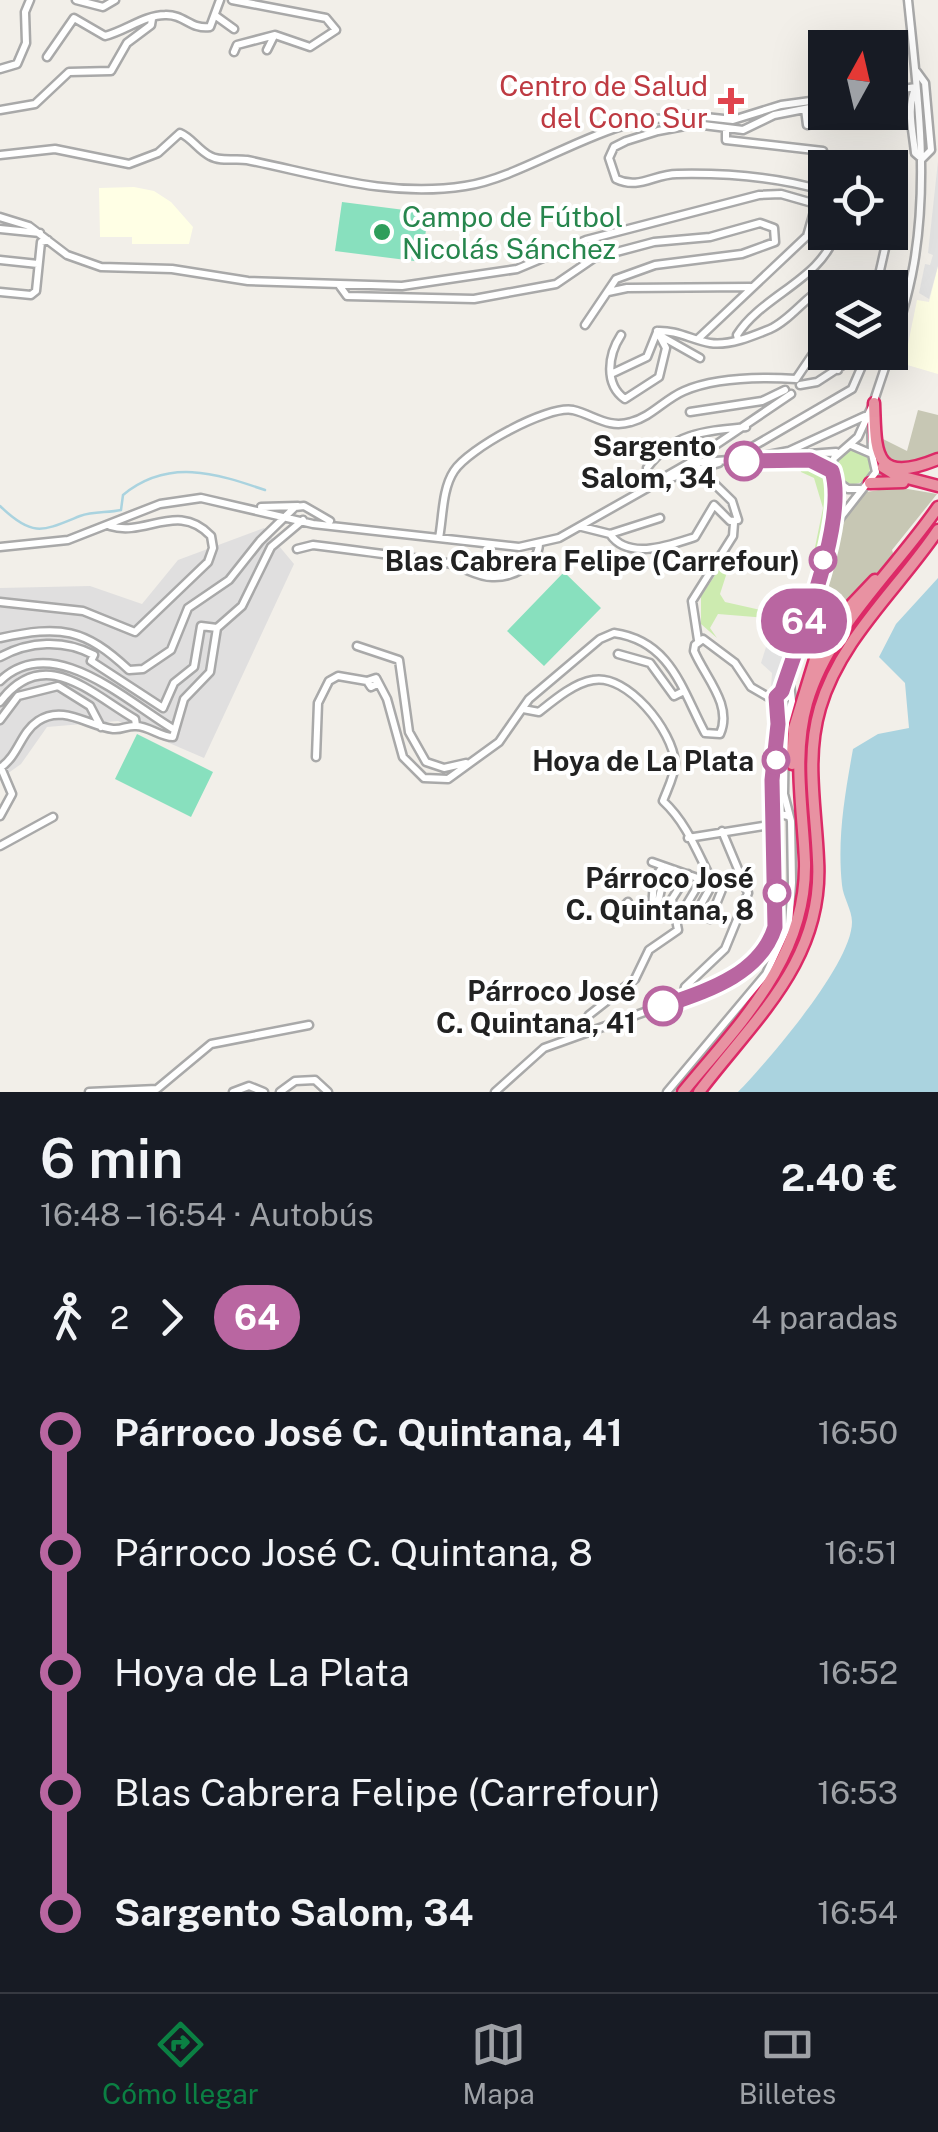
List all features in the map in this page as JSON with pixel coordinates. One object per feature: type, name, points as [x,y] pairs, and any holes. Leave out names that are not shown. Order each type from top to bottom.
[{"type":"highway","points":[[874,402],[873,441],[883,459],[896,467],[913,468],[938,460]]},
{"type":"highway","points":[[874,457],[886,469],[935,487]]},
{"type":"highway","points":[[886,469],[914,472],[938,460]]},
{"type":"highway","points":[[868,485],[887,481],[935,487]]},
{"type":"highway","points":[[787,824],[807,704],[829,650],[938,508]]},
{"type":"highway","points":[[700,1092],[786,986],[812,923],[819,865],[812,749],[832,676],[844,654],[937,532]]},
{"type":"highway","points":[[821,623],[838,620],[915,538]]},
{"type":"highway","points":[[683,1092],[756,1004],[785,957],[804,896],[787,824],[798,708],[816,656],[812,645]]},
{"type":"street","points":[[0,69],[17,64],[24,54],[30,0]]},
{"type":"street","points":[[76,0],[103,7],[115,0]]},
{"type":"street","points":[[47,58],[74,18],[105,36],[172,15],[201,29],[210,28],[220,0]]},
{"type":"street","points":[[232,0],[326,18],[336,30],[310,46],[274,34],[237,45],[234,52]]},
{"type":"street","points":[[908,0],[922,159],[916,250],[908,279]]},
{"type":"street","points":[[216,16],[234,29]]},
{"type":"street","points":[[0,110],[35,104],[69,72],[111,71],[127,43],[151,25],[153,18]]},
{"type":"street","points":[[268,50],[274,34]]},
{"type":"street","points":[[915,70],[925,83],[931,150],[922,159]]},
{"type":"street","points":[[908,88],[917,86]]},
{"type":"street","points":[[917,86],[926,96]]},
{"type":"street","points":[[917,86],[911,100],[915,153],[922,159]]},
{"type":"street","points":[[908,97],[911,100]]},
{"type":"street","points":[[0,155],[55,149],[129,164],[158,152],[180,133],[218,158],[363,186],[427,190],[505,176],[637,120],[697,114],[733,120],[781,105],[808,103]]},
{"type":"street","points":[[652,118],[743,130],[774,115],[808,108]]},
{"type":"street","points":[[805,109],[808,125]]},
{"type":"street","points":[[686,120],[697,114]]},
{"type":"street","points":[[658,131],[673,120]]},
{"type":"street","points":[[696,124],[658,131],[614,148],[609,169],[616,179],[640,184],[675,174],[794,180],[808,185]]},
{"type":"street","points":[[726,130],[726,140],[814,150]]},
{"type":"street","points":[[0,217],[41,234],[67,255],[100,267],[172,269],[260,282],[402,286],[517,269],[586,240],[759,195],[781,194],[808,202]]},
{"type":"street","points":[[340,285],[347,296],[474,299],[556,284],[594,258],[654,242],[710,237],[760,223],[774,228],[774,242],[709,262],[654,265],[616,279],[584,325]]},
{"type":"street","points":[[2,231],[41,234]]},
{"type":"street","points":[[699,338],[808,232]]},
{"type":"street","points":[[0,292],[31,295],[36,290],[41,242],[48,240]]},
{"type":"street","points":[[738,340],[750,318],[818,264],[826,250]]},
{"type":"street","points":[[0,260],[38,264]]},
{"type":"street","points":[[608,292],[628,288],[750,287]]},
{"type":"street","points":[[657,332],[699,338],[706,343],[738,340],[773,328],[808,299]]},
{"type":"street","points":[[611,374],[640,362],[651,349],[657,332]]},
{"type":"street","points":[[657,332],[674,346],[700,358]]},
{"type":"street","points":[[621,335],[612,352],[611,374],[617,392],[626,399],[658,378],[666,348],[657,332]]},
{"type":"street","points":[[0,547],[68,540],[177,500],[202,498],[336,524],[495,546],[538,544],[582,527],[681,471],[696,455],[746,428],[788,392],[808,361]]},
{"type":"street","points":[[440,538],[448,484],[457,466],[541,414],[573,410],[606,424],[622,425],[636,421],[688,389],[751,378],[817,382],[838,370]]},
{"type":"street","points":[[743,461],[748,450],[852,390],[859,370]]},
{"type":"street","points":[[834,528],[854,494],[868,485],[876,472],[868,435],[883,370]]},
{"type":"street","points":[[690,412],[762,401],[788,392],[794,382]]},
{"type":"street","points":[[691,463],[720,464],[838,452],[858,437],[874,402]]},
{"type":"street","points":[[743,461],[789,451],[868,415]]},
{"type":"street","points":[[648,487],[647,468],[671,442],[686,435],[746,428]]},
{"type":"street","points":[[846,446],[861,446],[874,457]]},
{"type":"street","points":[[667,1092],[742,1006],[775,958],[792,905],[784,794],[789,705],[784,693],[834,528],[838,492],[833,474],[838,452]]},
{"type":"street","points":[[792,458],[810,460],[848,489],[868,485]]},
{"type":"street","points":[[316,757],[317,712],[323,688],[338,676],[367,681],[371,687],[376,684],[388,699],[398,747],[416,772],[424,778],[448,780],[509,732],[523,709],[600,638],[614,633],[660,654],[687,690],[705,733],[720,734],[721,708],[694,651],[698,640],[692,601],[733,536],[737,508],[709,480],[705,469],[691,463]]},
{"type":"street","points":[[681,471],[720,464]]},
{"type":"street","points":[[582,527],[610,534],[623,547],[637,550],[701,534],[714,505],[734,522]]},
{"type":"street","points":[[252,507],[296,514]]},
{"type":"street","points":[[0,638],[50,632],[78,636],[98,642],[129,670],[143,669],[171,650],[188,608],[230,580],[260,541],[296,514],[308,510],[336,524]]},
{"type":"street","points":[[0,816],[12,794],[0,768],[14,759],[28,730],[45,717],[69,715],[123,730],[136,725],[174,738],[184,699],[210,672],[218,628],[242,606],[271,547],[296,514]]},
{"type":"street","points":[[610,534],[660,518]]},
{"type":"street","points":[[0,602],[83,611],[135,632],[208,562],[213,548],[201,526],[186,519],[162,519],[124,529],[108,525]]},
{"type":"street","points":[[297,549],[313,544],[452,564],[489,578],[528,565],[538,552],[538,544]]},
{"type":"street","points":[[777,704],[801,648],[826,638],[821,623],[810,611],[812,596]]},
{"type":"street","points":[[802,632],[821,623]]},
{"type":"street","points":[[0,657],[40,644],[83,649],[94,655],[91,661],[125,687],[163,708],[174,683],[194,666],[201,626],[218,628]]},
{"type":"street","points":[[802,632],[812,645]]},
{"type":"street","points":[[698,640],[710,641],[741,668],[758,692],[777,704],[789,705]]},
{"type":"street","points":[[357,646],[399,660],[409,732],[426,762],[444,768],[472,762]]},
{"type":"street","points":[[618,654],[650,663],[674,696],[682,692]]},
{"type":"street","points":[[0,681],[31,664],[65,664],[175,730]]},
{"type":"street","points":[[0,702],[23,680],[58,675],[134,719],[136,725]]},
{"type":"street","points":[[523,709],[539,712],[590,680],[604,679],[628,689],[666,736],[675,763],[663,801],[679,818],[713,883]]},
{"type":"street","points":[[0,720],[18,696],[58,686],[90,706],[101,727]]},
{"type":"street","points":[[758,692],[784,693]]},
{"type":"street","points":[[777,704],[785,726]]},
{"type":"street","points":[[784,794],[778,815],[787,824]]},
{"type":"street","points":[[0,846],[54,817]]},
{"type":"street","points":[[688,838],[787,824]]},
{"type":"street","points":[[495,1092],[528,1058],[578,1035],[720,985],[768,946],[777,913],[776,839],[787,824]]},
{"type":"street","points":[[682,1000],[686,987],[714,962],[730,940],[748,892],[722,832]]},
{"type":"street","points":[[652,862],[723,886],[710,919]]},
{"type":"street","points":[[643,918],[652,911],[654,879],[663,866]]},
{"type":"street","points":[[643,918],[655,916],[675,870]]},
{"type":"street","points":[[578,1035],[589,1015],[635,979],[649,950],[678,930],[672,899],[688,874]]},
{"type":"street","points":[[682,912],[702,879]]},
{"type":"street","points":[[695,915],[713,883]]},
{"type":"street","points":[[662,894],[678,922]]},
{"type":"street","points":[[628,902],[619,912],[648,908],[643,918]]},
{"type":"street","points":[[90,1092],[158,1089],[211,1044],[309,1025]]},
{"type":"street","points":[[280,1092],[295,1082],[315,1080],[328,1092]]},
{"type":"street","points":[[234,1092],[250,1086],[264,1092]]},
{"type":"shaded area","points":[[938,161],[938,266],[929,299],[919,293],[925,264],[930,265],[933,255],[928,253]]},
{"type":"shaded area","points":[[99,188],[154,191],[171,202],[193,227],[189,244],[132,244],[132,237],[100,237]]},
{"type":"shaded area","points":[[938,266],[938,374],[908,365],[917,300],[929,302]]},
{"type":"shaded area","points":[[918,410],[938,415],[938,452],[929,460],[900,465],[883,455],[875,435],[907,451]]},
{"type":"shaded area","points":[[896,487],[937,494],[892,550],[894,556],[847,604],[821,587],[846,516],[867,492]]},
{"type":"shaded area","points":[[264,528],[294,564],[204,758],[118,721],[47,727],[21,764],[0,779],[0,588],[90,586],[142,604],[178,560]]},
{"type":"shaded area","points":[[767,615],[792,620],[782,676],[771,687],[772,673],[761,663],[767,644]]},
{"type":"green space","name":"Campo de Fútbol Nicolás Sánchez","points":[[342,202],[428,213],[422,262],[335,251]]},
{"type":"green space","points":[[853,450],[865,455],[870,467],[865,479],[853,484],[841,479],[836,467],[841,455]]},
{"type":"green space","points":[[799,461],[816,468],[831,490],[830,519],[817,565],[812,562],[823,508],[814,478],[801,472]]},
{"type":"green space","points":[[724,562],[730,563],[720,594],[725,602],[800,619],[789,653],[792,620],[718,614],[710,628],[717,638],[701,624],[701,596]]},
{"type":"green space","name":"Hoya de La Plata","points":[[564,572],[601,608],[544,666],[507,631]]},
{"type":"green space","points":[[137,734],[213,772],[191,817],[115,779]]},
{"type":"water","points":[[938,578],[938,1092],[738,1092],[806,1011],[848,940],[852,917],[843,890],[840,850],[853,749],[878,734],[909,728],[905,683],[879,657],[896,624]]},
{"type":"waterway","points":[[0,506],[21,523],[38,529],[85,514],[121,510],[123,495],[157,476],[210,474],[265,490]]},
{"type":"bus line","name":"64","points":[[663,1006],[720,985],[740,972],[768,946],[775,927],[778,898],[772,780],[776,766],[776,697],[782,691],[802,635],[834,528],[838,492],[832,471],[823,464],[792,458],[744,461]]},
{"type":"place","name":"Centro de Salud del Cono Sur","points":[[731,101]]},
{"type":"place","name":"Campo de Fútbol Nicolás Sánchez","points":[[382,232]]},
{"type":"place","name":"Sargento Salom, 34","points":[[744,461]]},
{"type":"place","name":"Blas Cabrera Felipe (Carrefour)","points":[[823,560]]},
{"type":"place","name":"Hoya de La Plata","points":[[776,760]]},
{"type":"place","name":"Párroco José C. Quintana, 8","points":[[777,893]]},
{"type":"place","name":"Párroco José C. Quintana, 41","points":[[663,1006]]}]
